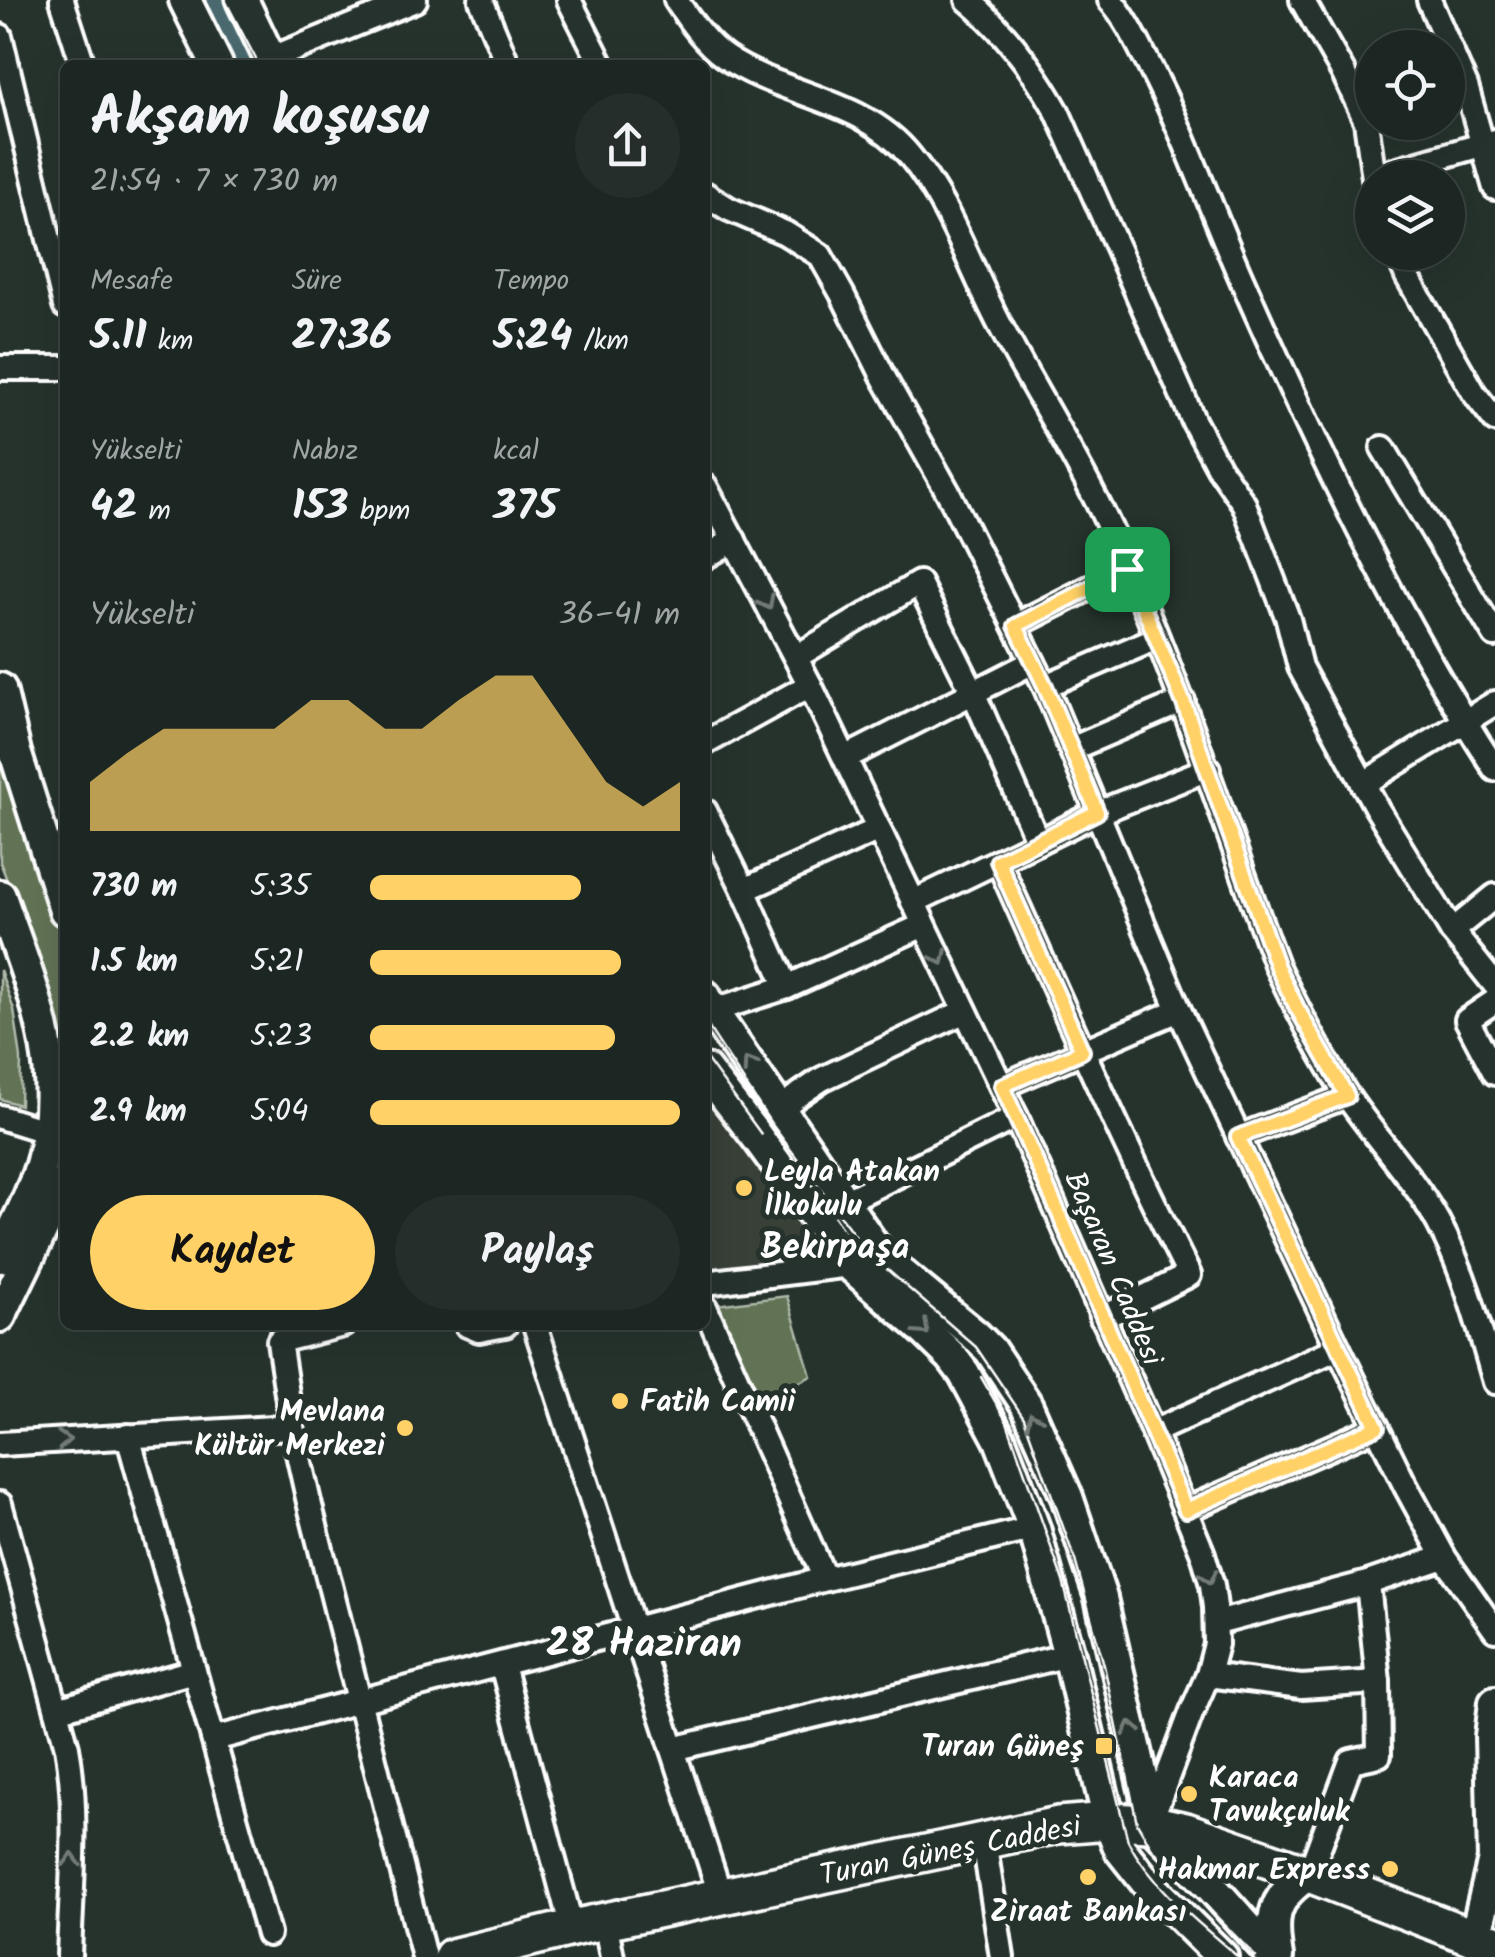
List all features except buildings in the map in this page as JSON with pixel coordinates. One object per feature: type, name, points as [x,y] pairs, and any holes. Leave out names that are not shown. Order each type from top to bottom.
[{"type":"main road","points":[[185,0],[214,60]]},
{"type":"main road","points":[[242,0],[271,60]]},
{"type":"main road","points":[[0,689],[60,894]]},
{"type":"main road","points":[[0,896],[21,950],[46,1040],[52,1087],[35,1183],[0,1256]]},
{"type":"main road","points":[[0,925],[42,1077],[42,1130],[0,1225]]},
{"type":"main road","points":[[710,1011],[873,1245],[896,1270],[990,1350],[1026,1404],[1066,1497],[1101,1598],[1150,1823],[1275,1957]]},
{"type":"main road","points":[[710,1076],[850,1265],[921,1327],[964,1372],[1000,1440],[1034,1528],[1109,1821],[1120,1849],[1130,1864],[1222,1957]]},
{"type":"main road","points":[[0,1316],[56,1223]]},
{"type":"main road","points":[[1485,1941],[1494,1859],[1495,1702]]},
{"type":"main road","name":"Turan Güneş Caddesi","points":[[452,1957],[1058,1825],[1109,1821],[1150,1823],[1186,1832],[1485,1941]]},
{"type":"main road","points":[[1275,1957],[1275,1914],[1281,1896],[1309,1874]]},
{"type":"street","points":[[62,0],[81,60]]},
{"type":"street","points":[[277,60],[416,0]]},
{"type":"street","points":[[481,0],[506,60]]},
{"type":"street","points":[[569,0],[599,60]]},
{"type":"street","points":[[676,0],[705,39],[742,67],[843,108],[876,126],[907,151],[935,194],[1001,327],[1096,498],[1183,701],[1277,967],[1347,1096],[1419,1192],[1443,1232],[1472,1302],[1495,1382]]},
{"type":"street","points":[[968,0],[1010,42],[1057,111],[1194,422],[1244,504],[1288,618],[1300,667],[1452,931],[1495,985]]},
{"type":"street","points":[[1110,0],[1122,14],[1170,105],[1243,283],[1319,452],[1412,630],[1495,769]]},
{"type":"street","points":[[1302,0],[1366,121],[1372,160]]},
{"type":"street","points":[[1429,0],[1489,143],[1495,188]]},
{"type":"street","points":[[0,36],[60,285]]},
{"type":"street","points":[[1432,160],[1489,143]]},
{"type":"street","points":[[710,197],[785,233],[820,255],[949,494],[1045,686],[1179,1010],[1405,1485],[1444,1558],[1495,1630]]},
{"type":"street","points":[[1404,270],[1495,420]]},
{"type":"street","points":[[0,368],[60,368]]},
{"type":"street","points":[[1383,448],[1495,635]]},
{"type":"street","name":"Başaran Caddesi","points":[[710,495],[810,684],[1016,1116],[1186,1510],[1212,1585],[1216,1644],[1208,1675],[1150,1823]]},
{"type":"street","points":[[710,554],[734,540]]},
{"type":"street","points":[[1016,626],[1127,569]]},
{"type":"street","points":[[796,657],[919,582],[973,692],[1038,842]]},
{"type":"street","points":[[1045,686],[1157,638]]},
{"type":"street","points":[[844,758],[1033,662]]},
{"type":"street","points":[[710,740],[810,684]]},
{"type":"street","points":[[1071,749],[1183,701]]},
{"type":"street","points":[[1364,784],[1495,702]]},
{"type":"street","points":[[913,902],[1097,812],[1208,769]]},
{"type":"street","points":[[710,821],[787,987]]},
{"type":"street","points":[[744,890],[879,829]]},
{"type":"street","points":[[998,861],[1146,1190],[1189,1275],[1102,1318]]},
{"type":"street","points":[[1452,931],[1495,896]]},
{"type":"street","points":[[710,1006],[787,987],[924,925]]},
{"type":"street","points":[[1495,1001],[1466,1020],[1495,1073]]},
{"type":"street","points":[[1002,1086],[1179,1010]]},
{"type":"street","points":[[781,1111],[822,1079],[965,1011]]},
{"type":"street","points":[[1238,1137],[1347,1096]]},
{"type":"street","points":[[844,1202],[1016,1116]]},
{"type":"street","points":[[0,1117],[42,1130]]},
{"type":"street","points":[[710,1281],[850,1265]]},
{"type":"street","points":[[710,1318],[824,1579]]},
{"type":"street","points":[[322,1330],[278,1341],[308,1498],[424,1957]]},
{"type":"street","points":[[537,1330],[721,1897]]},
{"type":"street","points":[[1153,1432],[1338,1348]]},
{"type":"street","points":[[0,1444],[292,1427]]},
{"type":"street","points":[[1186,1510],[1377,1427]]},
{"type":"street","points":[[128,1436],[268,1934]]},
{"type":"street","points":[[0,1504],[67,1748],[73,1797],[70,1957]]},
{"type":"street","points":[[214,1739],[1034,1528]]},
{"type":"street","points":[[1216,1624],[1444,1558]]},
{"type":"street","points":[[1309,1874],[1351,1761],[1379,1756],[1378,1682],[1368,1583]]},
{"type":"street","points":[[673,1749],[1069,1654]]},
{"type":"street","points":[[502,1665],[589,1925],[612,1957]]},
{"type":"street","points":[[57,1710],[194,1672]]},
{"type":"street","points":[[1208,1675],[1301,1686],[1378,1682]]},
{"type":"street","points":[[984,1841],[1002,1957]]},
{"type":"shaded area","name":"Leyla Atakan İlkokulu","points":[[710,1097],[805,1227],[796,1253],[758,1264],[710,1269]]},
{"type":"green space","points":[[0,740],[60,929],[60,1058],[36,954],[0,862]]},
{"type":"green space","points":[[0,970],[14,1010],[21,1058],[20,1105],[0,1099]]},
{"type":"green space","points":[[787,1296],[811,1376],[761,1402],[716,1305]]},
{"type":"waterway","points":[[211,0],[243,60]]},
{"type":"tram line","points":[[203,0],[233,60]]},
{"type":"tram line","points":[[225,0],[256,60]]},
{"type":"tram line","points":[[710,1030],[770,1122],[867,1252],[976,1347],[1024,1418],[1075,1560],[1104,1665],[1137,1823],[1154,1852],[1256,1957]]},
{"type":"tram line","points":[[710,1064],[761,1134]]},
{"type":"tram line","points":[[981,1377],[1007,1422],[1063,1581],[1128,1841],[1163,1889],[1238,1957]]},
{"type":"place","name":"Leyla Atakan İlkokulu","points":[[744,1188]]},
{"type":"place","name":"Fatih Camii","points":[[620,1401]]},
{"type":"place","name":"Mevlana Kültür Merkezi","points":[[405,1428]]},
{"type":"place","name":"Turan Güneş","points":[[1104,1746]]},
{"type":"place","name":"Karaca Tavukçuluk","points":[[1189,1794]]},
{"type":"place","name":"Hakmar Express","points":[[1390,1869]]},
{"type":"place","name":"Ziraat Bankası","points":[[1088,1877]]},
{"type":"district","name":"Bekirpaşa","points":[[835,1246]]},
{"type":"district","name":"28 Haziran","points":[[644,1642]]},
{"type":"route","points":[[1127,569],[1183,701],[1277,967],[1347,1096],[1238,1137],[1377,1427],[1186,1510],[1002,1086],[1082,1051],[998,861],[1097,812],[1016,626],[1127,569]]}]
